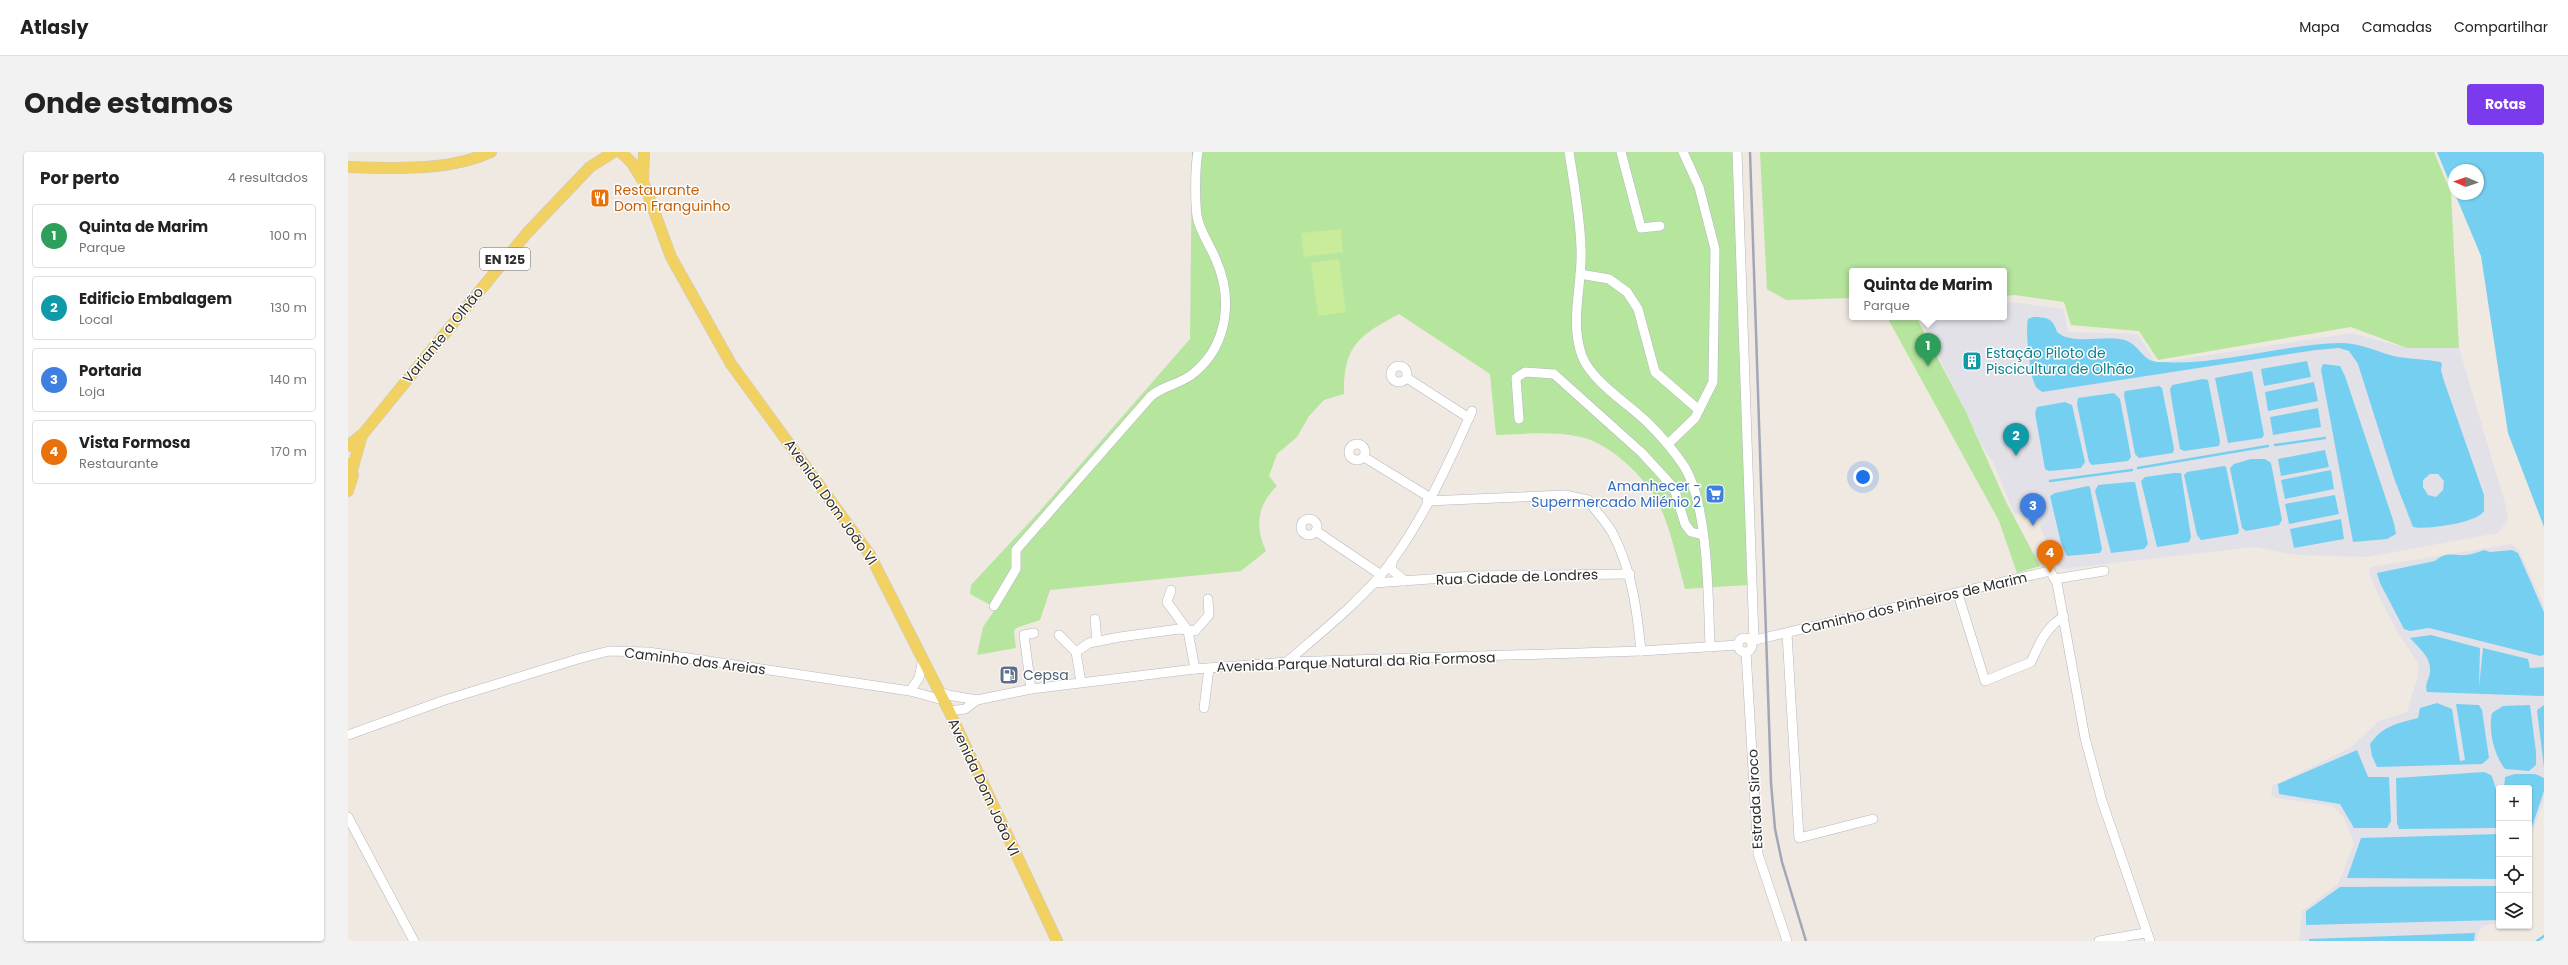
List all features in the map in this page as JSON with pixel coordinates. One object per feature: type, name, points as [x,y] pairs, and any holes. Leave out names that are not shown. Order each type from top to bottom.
[{"type":"main road","points":[[348,166],[404,168],[448,164],[491,152]]},
{"type":"main road","points":[[590,167],[593,152]]},
{"type":"main road","name":"Variante a Olhão","points":[[348,446],[363,434],[527,233],[590,167],[614,152]]},
{"type":"main road","name":"Avenida Dom João VI","points":[[621,152],[632,163],[643,181],[671,257],[731,364],[870,555],[949,711],[1057,941]]},
{"type":"main road","name":"Avenida Dom João VI","points":[[643,181],[644,152]]},
{"type":"main road","name":"Variante a Olhão","points":[[348,491],[353,480],[350,466],[363,434]]},
{"type":"street","points":[[994,606],[1016,569],[1016,550],[1027,535],[1095,462],[1151,396],[1160,389],[1180,382],[1196,371],[1211,352],[1225,327],[1226,293],[1217,262],[1197,217],[1198,152]]},
{"type":"street","points":[[1569,152],[1581,248],[1577,300],[1577,336],[1583,356],[1592,372],[1648,423],[1668,444],[1685,467],[1696,501],[1703,535],[1710,647]]},
{"type":"street","points":[[1621,152],[1641,228],[1660,226]]},
{"type":"street","points":[[1668,444],[1695,418],[1713,382],[1715,249],[1699,187],[1683,152]]},
{"type":"street","points":[[1737,152],[1752,641],[1751,649],[1746,652],[1741,651],[1738,645],[1744,638],[1752,641]]},
{"type":"street","points":[[1580,274],[1609,279],[1627,292],[1638,309],[1655,372],[1699,410]]},
{"type":"street","points":[[1519,419],[1516,378],[1525,372],[1554,374],[1642,453],[1674,488],[1685,524],[1691,532],[1703,535]]},
{"type":"street","points":[[1286,662],[1345,613],[1381,575],[1392,560],[1452,456],[1470,415],[1406,378]]},
{"type":"street","points":[[1364,457],[1428,499],[1565,495],[1588,500],[1612,532],[1630,574],[1637,611],[1641,651]]},
{"type":"street","points":[[1316,531],[1381,575]]},
{"type":"street","points":[[1392,560],[1392,570],[1405,581]]},
{"type":"street","name":"Caminho dos Pinheiros de Marim","points":[[1752,641],[1958,594],[2050,571],[2055,578]]},
{"type":"street","points":[[2104,571],[2055,578],[2064,617],[2085,738],[2102,801],[2150,941]]},
{"type":"street","name":"Rua Cidade de Londres","points":[[1374,583],[1472,576],[1630,574]]},
{"type":"street","points":[[1171,590],[1167,602],[1188,631],[1195,669]]},
{"type":"street","points":[[1958,594],[1986,681],[2031,662],[2041,641],[2054,622],[2064,617]]},
{"type":"street","points":[[1076,652],[1089,643],[1097,641],[1179,629],[1195,631],[1210,615],[1208,599]]},
{"type":"street","points":[[1095,618],[1097,641]]},
{"type":"street","points":[[1031,689],[1024,635],[1034,633]]},
{"type":"street","points":[[1787,633],[1799,838],[1872,819]]},
{"type":"street","points":[[1059,636],[1076,652],[1081,682]]},
{"type":"street","name":"Avenida Parque Natural da Ria Formosa","points":[[977,700],[1031,689],[1081,682],[1195,669],[1286,662],[1641,651],[1738,645]]},
{"type":"street","name":"Caminho das Areias","points":[[348,735],[445,700],[609,651],[648,652],[913,687]]},
{"type":"street","name":"Estrada Siroco","points":[[1746,652],[1758,854],[1787,941]]},
{"type":"street","points":[[913,687],[923,659]]},
{"type":"street","points":[[1204,708],[1209,668]]},
{"type":"street","points":[[913,687],[939,691],[962,699],[977,700]]},
{"type":"street","points":[[913,687],[920,693],[939,691]]},
{"type":"street","points":[[920,693],[939,691]]},
{"type":"street","points":[[949,711],[962,699]]},
{"type":"street","points":[[949,711],[965,709],[977,700]]},
{"type":"street","points":[[960,736],[961,720],[965,709]]},
{"type":"street","points":[[348,817],[414,941]]},
{"type":"street","points":[[2098,941],[2146,932]]},
{"type":"shaded area","name":"Estação Piloto de Piscicultura de Olhão","points":[[2007,301],[2063,309],[2068,332],[2138,334],[2156,363],[2352,333],[2407,348],[2459,348],[2505,503],[2508,520],[2498,533],[2367,557],[2297,555],[2254,547],[2062,569],[2051,560],[2047,543],[2033,509],[2015,515],[1993,462],[1984,449],[1920,320],[2007,320]]},
{"type":"shaded area","points":[[2512,544],[2519,550],[2544,606],[2544,800],[2532,834],[2532,785],[2496,785],[2496,924],[2483,926],[2478,932],[2477,941],[2299,941],[2302,911],[2338,884],[2354,843],[2344,818],[2333,806],[2277,798],[2271,795],[2272,786],[2350,748],[2379,721],[2407,712],[2417,679],[2419,665],[2397,631],[2378,595],[2369,572],[2370,567]]},
{"type":"green space","points":[[1192,152],[1737,152],[1747,585],[1685,589],[1664,515],[1647,485],[1631,467],[1602,445],[1581,437],[1550,433],[1496,435],[1490,374],[1399,314],[1374,328],[1356,344],[1347,364],[1344,377],[1344,394],[1324,400],[1309,416],[1297,437],[1277,454],[1269,476],[1277,486],[1266,500],[1262,508],[1259,524],[1262,542],[1266,551],[1241,571],[1050,590],[1040,620],[1016,628],[1014,632],[1016,648],[977,655],[983,627],[996,608],[970,594],[971,585],[1039,512],[1190,339]]},
{"type":"green space","points":[[1760,152],[2434,152],[2448,186],[2448,200],[2451,200],[2459,348],[2407,348],[2351,327],[2158,360],[2139,331],[2071,325],[2064,302],[2015,295],[2007,296],[2007,268],[1849,268],[1849,298],[1786,300],[1767,289]]},
{"type":"green space","points":[[1341,229],[1343,252],[1304,257],[1301,233]]},
{"type":"green space","points":[[1339,259],[1346,312],[1318,316],[1311,263]]},
{"type":"green space","points":[[1889,320],[1918,320],[1966,412],[2006,502],[2040,566],[2017,573],[1999,521]]},
{"type":"water","points":[[2437,152],[2544,152],[2544,527],[2508,433],[2481,256],[2458,200],[2484,200],[2484,164],[2448,164],[2448,179]]},
{"type":"water","points":[[2033,317],[2042,317],[2048,319],[2051,321],[2057,332],[2070,338],[2112,338],[2126,341],[2136,347],[2147,358],[2158,362],[2204,361],[2319,344],[2349,343],[2398,357],[2440,362],[2442,363],[2441,370],[2444,381],[2484,495],[2484,511],[2472,519],[2451,525],[2419,528],[2413,527],[2394,478],[2358,364],[2349,351],[2339,348],[2316,350],[2042,392],[2037,388],[2031,372],[2028,342],[2028,319]],"holes":[[[2430,474],[2438,474],[2444,481],[2443,490],[2436,497],[2428,495],[2423,487],[2423,480]]]},
{"type":"water","points":[[2307,361],[2311,377],[2264,386],[2261,369]]},
{"type":"water","points":[[2323,364],[2340,366],[2345,376],[2394,523],[2396,534],[2387,539],[2353,542],[2321,370]]},
{"type":"water","points":[[2252,371],[2264,435],[2262,438],[2228,443],[2215,378]]},
{"type":"water","points":[[2203,379],[2208,380],[2220,441],[2219,446],[2184,451],[2180,449],[2170,390],[2172,385]]},
{"type":"water","points":[[2314,382],[2318,401],[2268,411],[2265,392]]},
{"type":"water","points":[[2159,386],[2162,388],[2174,448],[2173,453],[2139,458],[2135,454],[2124,395],[2125,391]]},
{"type":"water","points":[[2114,393],[2120,399],[2131,457],[2128,461],[2092,465],[2089,462],[2077,404],[2078,398]]},
{"type":"water","points":[[2065,402],[2072,405],[2085,462],[2081,468],[2049,471],[2045,469],[2035,413],[2037,407]]},
{"type":"water","points":[[2318,408],[2321,427],[2273,435],[2270,417]]},
{"type":"water","points":[[2325,450],[2329,467],[2281,476],[2278,459]]},
{"type":"water","points":[[2251,459],[2265,459],[2271,463],[2282,520],[2279,525],[2246,531],[2242,528],[2230,468],[2234,464]]},
{"type":"water","points":[[2224,466],[2226,467],[2239,530],[2238,534],[2201,540],[2197,535],[2184,475],[2187,472]]},
{"type":"water","points":[[2331,470],[2334,489],[2285,499],[2281,480]]},
{"type":"water","points":[[2181,473],[2191,537],[2189,542],[2157,547],[2141,481],[2145,477]]},
{"type":"water","points":[[2135,482],[2148,544],[2144,549],[2111,553],[2095,491],[2098,485]]},
{"type":"water","points":[[2088,486],[2090,487],[2102,549],[2100,553],[2067,556],[2061,543],[2050,496],[2055,493]]},
{"type":"water","points":[[2335,495],[2339,514],[2289,524],[2285,504]]},
{"type":"water","points":[[2341,519],[2344,539],[2294,548],[2290,529]]},
{"type":"water","points":[[2484,550],[2490,552],[2512,550],[2518,553],[2544,612],[2544,655],[2540,656],[2429,628],[2410,631],[2404,629],[2380,583],[2377,573],[2435,561],[2446,555],[2467,555]]},
{"type":"water","points":[[2431,635],[2480,648],[2479,687],[2483,648],[2528,659],[2530,668],[2544,667],[2544,696],[2427,692],[2426,687],[2430,665],[2423,652],[2410,638]]},
{"type":"water","points":[[2437,703],[2452,709],[2460,761],[2465,760],[2456,704],[2479,705],[2482,710],[2489,758],[2482,764],[2377,767],[2372,756],[2370,744],[2375,738],[2391,726],[2418,718],[2420,708]]},
{"type":"water","points":[[2530,705],[2536,752],[2536,765],[2529,771],[2505,769],[2495,750],[2491,734],[2492,713],[2503,706]]},
{"type":"water","points":[[2544,705],[2544,768],[2537,710]]},
{"type":"water","points":[[2357,750],[2368,777],[2389,777],[2391,821],[2387,828],[2354,828],[2340,804],[2279,794],[2278,784]]},
{"type":"water","points":[[2484,772],[2491,775],[2496,790],[2496,828],[2399,829],[2397,823],[2396,778]]},
{"type":"water","points":[[2515,774],[2535,774],[2544,778],[2544,791],[2532,827],[2532,785],[2504,785],[2505,777]]},
{"type":"water","points":[[2496,834],[2496,879],[2347,878],[2361,838]]},
{"type":"water","points":[[2496,886],[2496,920],[2306,925],[2306,911],[2340,887]]},
{"type":"water","points":[[2475,933],[2474,941],[2309,941],[2309,939]]},
{"type":"waterway","points":[[2275,445],[2325,438]]},
{"type":"waterway","points":[[2138,468],[2268,446]]},
{"type":"waterway","points":[[2050,481],[2132,470]]},
{"type":"waterway","points":[[2537,941],[2544,936]]},
{"type":"railway","points":[[1750,152],[1771,783],[1775,829],[1782,862],[1806,941]]},
{"type":"place","name":"Restaurante Dom Franguinho","points":[[600,198]]},
{"type":"place","name":"Estação Piloto de Piscicultura de Olhão","points":[[1972,361]]},
{"type":"place","name":"Quinta de Marim","points":[[1928,366]]},
{"type":"place","name":"Edificio Embalagem","points":[[2016,456]]},
{"type":"place","name":"Amanhecer - Supermercado Milénio 2","points":[[1715,494]]},
{"type":"place","name":"Portaria","points":[[2033,526]]},
{"type":"place","name":"Vista Formosa","points":[[2050,573]]},
{"type":"place","name":"Cepsa","points":[[1009,675]]}]
